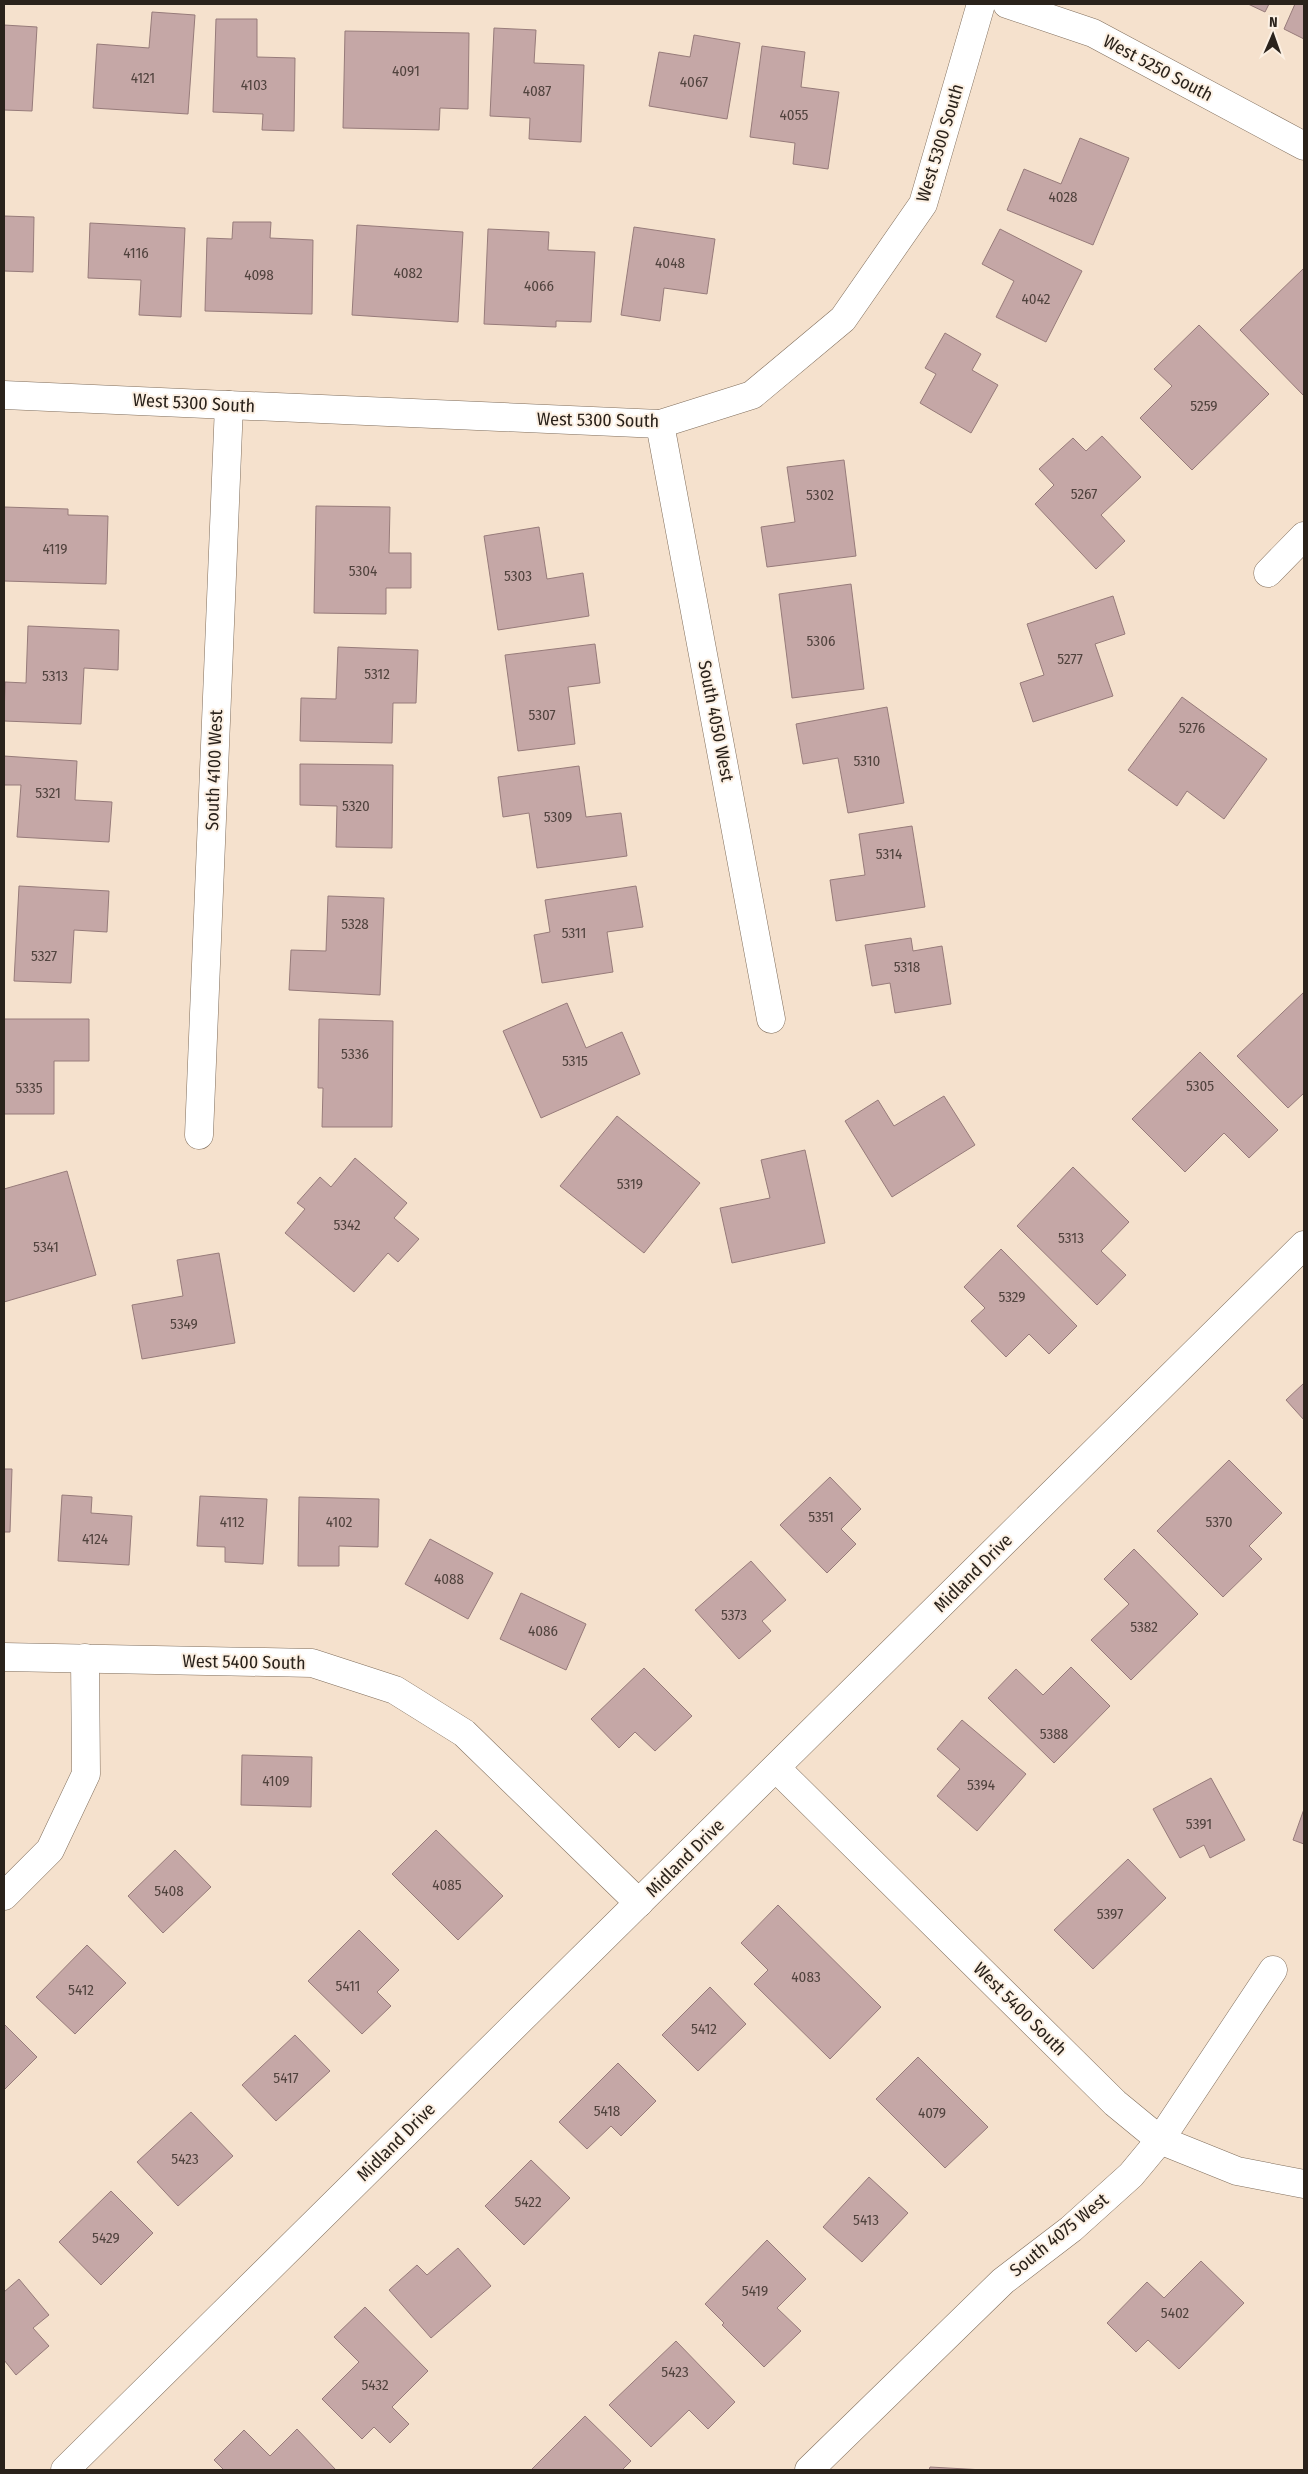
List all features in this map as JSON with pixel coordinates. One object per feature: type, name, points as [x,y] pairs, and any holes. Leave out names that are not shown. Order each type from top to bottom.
[{"type":"street","name":"West 5300 South","points":[[4,395],[660,424],[752,395],[844,318],[923,204],[982,4]]},
{"type":"street","name":"West 5250 South","points":[[1007,4],[1093,33],[1304,146]]},
{"type":"street","name":"South 4100 West","points":[[199,1135],[228,405]]},
{"type":"street","name":"South 4050 West","points":[[660,424],[771,1018]]},
{"type":"street","points":[[1268,573],[1304,536]]},
{"type":"street","name":"Midland Drive","points":[[65,2470],[1304,1245]]},
{"type":"street","name":"West 5400 South","points":[[4,1657],[312,1663],[395,1690],[464,1733],[638,1903]]},
{"type":"street","points":[[4,1896],[50,1850],[86,1774],[86,1658]]},
{"type":"street","name":"West 5400 South","points":[[776,1768],[1116,2103],[1160,2140],[1237,2171],[1304,2184]]},
{"type":"street","name":"South 4075 West","points":[[809,2470],[1003,2281],[1071,2228],[1131,2175],[1160,2140],[1273,1970]]},
{"type":"building","points":[[1248,4],[1269,4],[1265,12]]},
{"type":"building","points":[[1295,4],[1304,4],[1304,39],[1284,29]]},
{"type":"building","points":[[152,12],[195,15],[188,114],[93,108],[97,44],[149,48]]},
{"type":"building","points":[[216,19],[257,19],[257,57],[295,58],[294,131],[262,130],[263,114],[213,112]]},
{"type":"building","points":[[4,25],[37,27],[32,111],[4,110]]},
{"type":"building","points":[[494,28],[536,30],[534,63],[584,65],[581,142],[529,139],[530,118],[490,116]]},
{"type":"building","points":[[345,31],[469,33],[468,109],[440,108],[439,130],[343,128]]},
{"type":"building","points":[[694,35],[740,43],[727,119],[649,106],[659,52],[690,57]]},
{"type":"building","points":[[762,46],[805,52],[801,87],[839,92],[828,169],[793,164],[795,143],[750,137]]},
{"type":"building","points":[[1080,138],[1129,158],[1093,245],[1007,210],[1024,169],[1061,184]]},
{"type":"building","points":[[4,216],[34,217],[33,272],[4,271]]},
{"type":"building","points":[[233,222],[271,222],[270,238],[313,240],[312,314],[205,311],[207,238],[232,239]]},
{"type":"building","points":[[90,223],[185,228],[181,317],[139,315],[141,280],[88,278]]},
{"type":"building","points":[[357,225],[463,232],[458,322],[352,315]]},
{"type":"building","points":[[634,227],[715,239],[707,294],[664,288],[660,321],[621,315]]},
{"type":"building","points":[[488,229],[549,232],[548,250],[595,252],[591,322],[556,321],[556,327],[484,324]]},
{"type":"building","points":[[1000,229],[1082,271],[1046,342],[996,317],[1014,281],[982,264]]},
{"type":"building","points":[[1304,268],[1304,394],[1303,395],[1240,330]]},
{"type":"building","points":[[1199,325],[1269,394],[1192,470],[1140,418],[1172,386],[1154,369]]},
{"type":"building","points":[[945,333],[981,354],[972,370],[998,385],[971,433],[920,403],[936,374],[925,368]]},
{"type":"building","points":[[1102,436],[1141,477],[1101,515],[1125,541],[1096,569],[1035,504],[1054,485],[1039,469],[1073,438],[1086,451]]},
{"type":"building","points":[[844,460],[856,556],[767,567],[761,527],[795,522],[787,467]]},
{"type":"building","points":[[316,506],[390,507],[389,553],[411,553],[411,588],[386,588],[386,614],[314,613]]},
{"type":"building","points":[[4,507],[68,509],[68,515],[108,516],[106,584],[4,581]]},
{"type":"building","points":[[539,527],[547,579],[583,573],[589,616],[498,630],[484,536]]},
{"type":"building","points":[[851,584],[864,689],[792,698],[779,594]]},
{"type":"building","points":[[1113,596],[1125,634],[1095,644],[1113,696],[1033,722],[1020,683],[1044,675],[1027,624]]},
{"type":"building","points":[[28,626],[119,630],[118,670],[84,668],[81,724],[4,721],[5,682],[26,683]]},
{"type":"building","points":[[595,644],[600,683],[568,687],[575,744],[518,751],[505,655]]},
{"type":"building","points":[[338,647],[418,650],[416,703],[393,703],[392,743],[300,741],[301,698],[336,699]]},
{"type":"building","points":[[1182,697],[1267,759],[1224,819],[1187,791],[1177,806],[1128,770]]},
{"type":"building","points":[[887,707],[904,803],[848,813],[838,758],[803,764],[796,724]]},
{"type":"building","points":[[4,756],[77,761],[75,800],[112,802],[109,842],[17,837],[21,785],[4,785]]},
{"type":"building","points":[[300,764],[393,765],[392,848],[336,847],[337,806],[300,805]]},
{"type":"building","points":[[579,766],[586,817],[621,813],[627,856],[537,868],[529,813],[503,817],[498,777]]},
{"type":"building","points":[[912,826],[925,907],[836,921],[830,880],[865,875],[859,834]]},
{"type":"building","points":[[19,886],[109,891],[107,932],[74,930],[71,983],[14,981]]},
{"type":"building","points":[[636,886],[643,927],[607,932],[613,972],[542,983],[534,935],[550,932],[545,900]]},
{"type":"building","points":[[328,896],[384,898],[380,995],[289,990],[291,950],[326,951]]},
{"type":"building","points":[[911,938],[913,951],[942,946],[951,1004],[895,1013],[890,983],[872,986],[865,945]]},
{"type":"building","points":[[1304,992],[1304,1093],[1288,1108],[1237,1056]]},
{"type":"building","points":[[567,1003],[586,1048],[622,1032],[640,1074],[541,1118],[503,1031]]},
{"type":"building","points":[[4,1019],[89,1019],[89,1061],[54,1061],[54,1114],[4,1114]]},
{"type":"building","points":[[319,1019],[393,1021],[392,1127],[322,1127],[323,1088],[318,1088]]},
{"type":"building","points":[[1200,1052],[1278,1130],[1249,1158],[1224,1133],[1185,1172],[1132,1119]]},
{"type":"building","points":[[944,1096],[975,1145],[892,1197],[845,1121],[878,1100],[894,1126]]},
{"type":"building","points":[[617,1116],[700,1183],[644,1253],[560,1186]]},
{"type":"building","points":[[805,1150],[825,1243],[732,1263],[720,1208],[770,1198],[761,1160]]},
{"type":"building","points":[[355,1158],[407,1203],[394,1218],[419,1239],[398,1262],[388,1253],[354,1292],[285,1233],[305,1209],[297,1203],[320,1177],[331,1187]]},
{"type":"building","points":[[1073,1167],[1129,1222],[1101,1251],[1126,1275],[1097,1305],[1017,1226]]},
{"type":"building","points":[[67,1171],[96,1275],[4,1302],[4,1189]]},
{"type":"building","points":[[1001,1249],[1077,1326],[1049,1354],[1029,1334],[1006,1357],[971,1321],[985,1308],[964,1287]]},
{"type":"building","points":[[219,1253],[235,1343],[142,1359],[132,1305],[183,1296],[177,1260]]},
{"type":"building","points":[[1304,1383],[1304,1420],[1286,1400]]},
{"type":"building","points":[[1229,1460],[1282,1513],[1249,1546],[1262,1559],[1223,1597],[1157,1531]]},
{"type":"building","points":[[4,1469],[12,1469],[10,1532],[4,1532]]},
{"type":"building","points":[[830,1477],[861,1509],[841,1529],[856,1544],[827,1573],[780,1525]]},
{"type":"building","points":[[62,1495],[92,1497],[91,1513],[132,1516],[129,1565],[58,1561]]},
{"type":"building","points":[[200,1496],[267,1499],[263,1564],[225,1562],[225,1547],[197,1546]]},
{"type":"building","points":[[299,1497],[379,1499],[378,1547],[339,1546],[339,1566],[298,1566]]},
{"type":"building","points":[[430,1539],[493,1573],[468,1619],[405,1584]]},
{"type":"building","points":[[1134,1549],[1198,1614],[1131,1680],[1091,1640],[1129,1604],[1104,1579]]},
{"type":"building","points":[[751,1561],[786,1600],[762,1621],[771,1631],[739,1659],[695,1610]]},
{"type":"building","points":[[521,1593],[586,1624],[566,1670],[500,1639]]},
{"type":"building","points":[[1071,1667],[1110,1706],[1054,1763],[988,1698],[1016,1669],[1043,1695]]},
{"type":"building","points":[[644,1668],[692,1716],[655,1751],[635,1732],[619,1748],[591,1719]]},
{"type":"building","points":[[962,1720],[1026,1774],[977,1831],[937,1796],[960,1769],[937,1749]]},
{"type":"building","points":[[242,1755],[312,1757],[311,1807],[241,1805]]},
{"type":"building","points":[[1211,1778],[1245,1840],[1210,1858],[1204,1845],[1180,1858],[1153,1809]]},
{"type":"building","points":[[1304,1809],[1304,1844],[1293,1840]]},
{"type":"building","points":[[436,1830],[503,1896],[458,1940],[392,1874]]},
{"type":"building","points":[[175,1850],[211,1887],[163,1933],[128,1896]]},
{"type":"building","points":[[1128,1859],[1166,1898],[1093,1969],[1054,1930]]},
{"type":"building","points":[[778,1905],[881,2007],[830,2059],[754,1984],[768,1970],[741,1943]]},
{"type":"building","points":[[359,1930],[399,1970],[377,1992],[391,2006],[362,2034],[308,1981]]},
{"type":"building","points":[[87,1945],[126,1983],[75,2034],[36,1997]]},
{"type":"building","points":[[710,1987],[746,2024],[698,2071],[662,2035]]},
{"type":"building","points":[[4,2024],[37,2057],[4,2090]]},
{"type":"building","points":[[295,2035],[330,2071],[276,2121],[242,2085]]},
{"type":"building","points":[[918,2057],[988,2127],[945,2168],[876,2099]]},
{"type":"building","points":[[618,2063],[656,2101],[621,2136],[611,2126],[587,2149],[559,2122]]},
{"type":"building","points":[[191,2112],[233,2156],[178,2206],[137,2162]]},
{"type":"building","points":[[531,2160],[570,2198],[524,2245],[485,2206]]},
{"type":"building","points":[[869,2177],[908,2213],[862,2262],[823,2227]]},
{"type":"building","points":[[111,2191],[153,2233],[101,2285],[59,2242]]},
{"type":"building","points":[[767,2240],[806,2279],[777,2308],[801,2331],[764,2367],[722,2325],[724,2323],[705,2304]]},
{"type":"building","points":[[458,2248],[491,2286],[431,2338],[389,2290],[417,2265],[427,2275]]},
{"type":"building","points":[[1201,2261],[1244,2303],[1179,2369],[1148,2340],[1136,2352],[1107,2323],[1147,2282],[1164,2298]]},
{"type":"building","points":[[19,2279],[49,2315],[33,2328],[49,2346],[16,2375],[4,2360],[4,2292]]},
{"type":"building","points":[[365,2307],[428,2371],[392,2407],[409,2424],[390,2443],[374,2427],[362,2439],[322,2399],[359,2362],[334,2337]]},
{"type":"building","points":[[676,2341],[735,2402],[708,2429],[689,2410],[651,2447],[609,2405]]},
{"type":"building","points":[[585,2416],[631,2461],[622,2470],[531,2470]]},
{"type":"building","points":[[297,2429],[336,2470],[224,2470],[214,2460],[244,2430],[270,2456]]},
{"type":"building","points":[[930,2467],[984,2470],[929,2470]]}]
